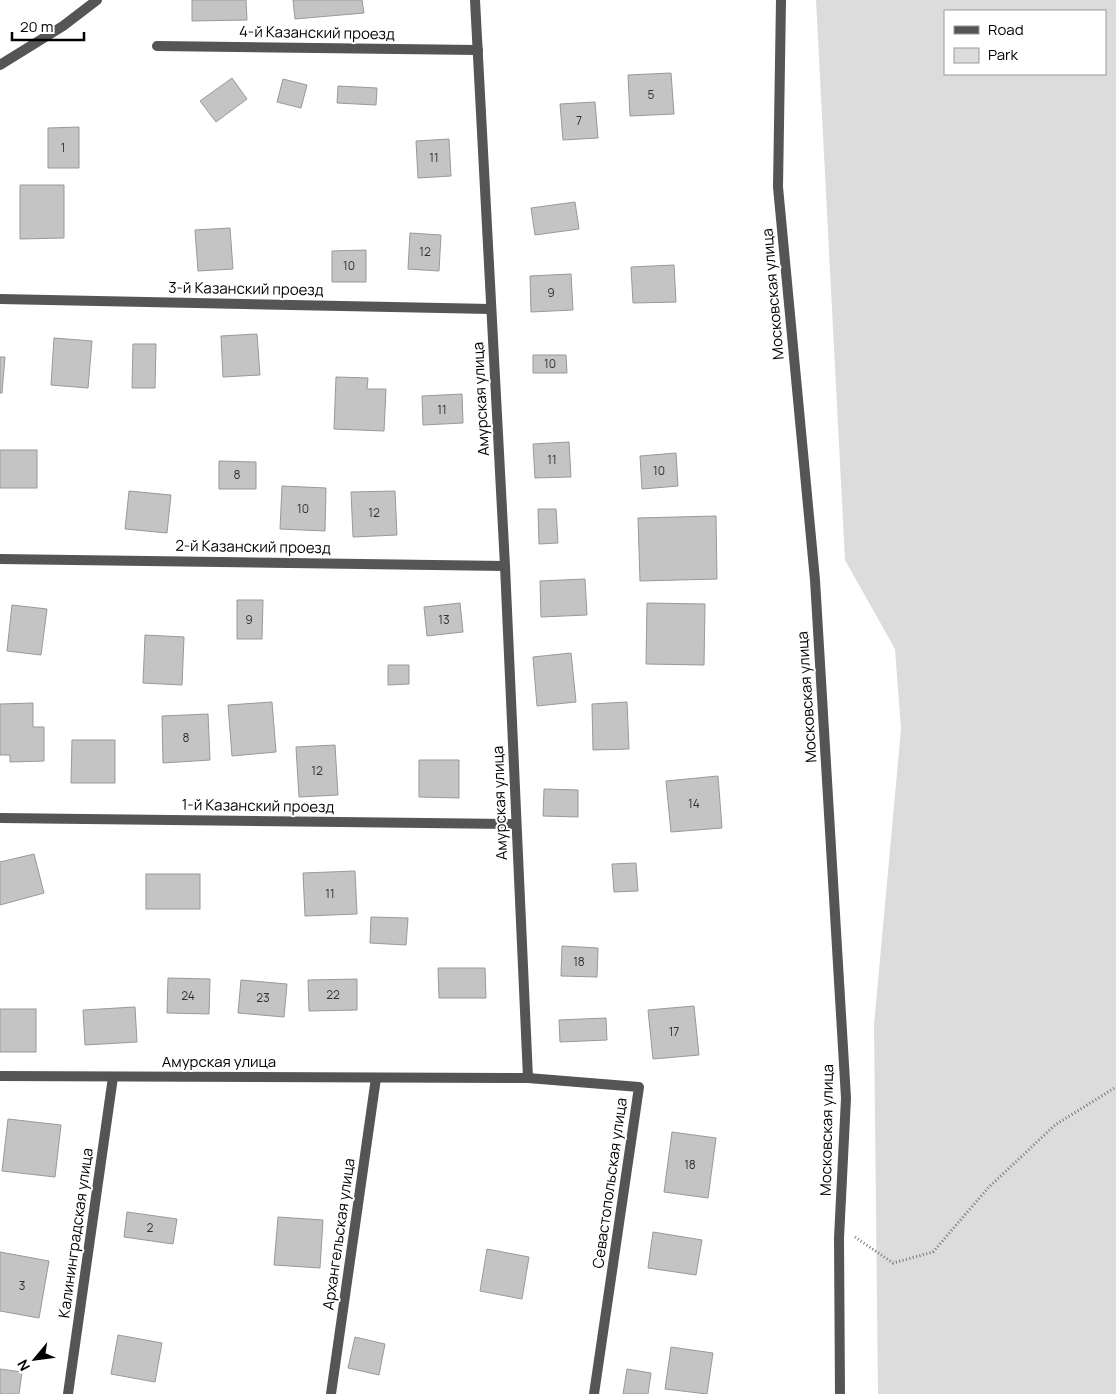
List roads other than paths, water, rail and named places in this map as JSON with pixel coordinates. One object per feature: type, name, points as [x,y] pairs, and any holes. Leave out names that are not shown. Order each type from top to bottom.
[{"type":"street","points":[[0,65],[63,26],[97,0]]},
{"type":"street","name":"Амурская улица","points":[[0,1076],[528,1078],[505,566],[475,0]]},
{"type":"street","name":"Московская улица","points":[[781,0],[778,187],[815,580],[846,1098],[839,1238],[840,1394]]},
{"type":"street","name":"4-й Казанский проезд","points":[[157,46],[478,50]]},
{"type":"street","name":"3-й Казанский проезд","points":[[0,299],[491,309]]},
{"type":"street","name":"2-й Казанский проезд","points":[[0,559],[505,566]]},
{"type":"street","name":"1-й Казанский проезд","points":[[0,818],[516,824]]},
{"type":"street","name":"Калининградская улица","points":[[68,1394],[113,1077]]},
{"type":"street","name":"Архангельская улица","points":[[331,1394],[376,1078]]},
{"type":"street","name":"Севастопольская улица","points":[[528,1078],[639,1087],[594,1394]]}]
